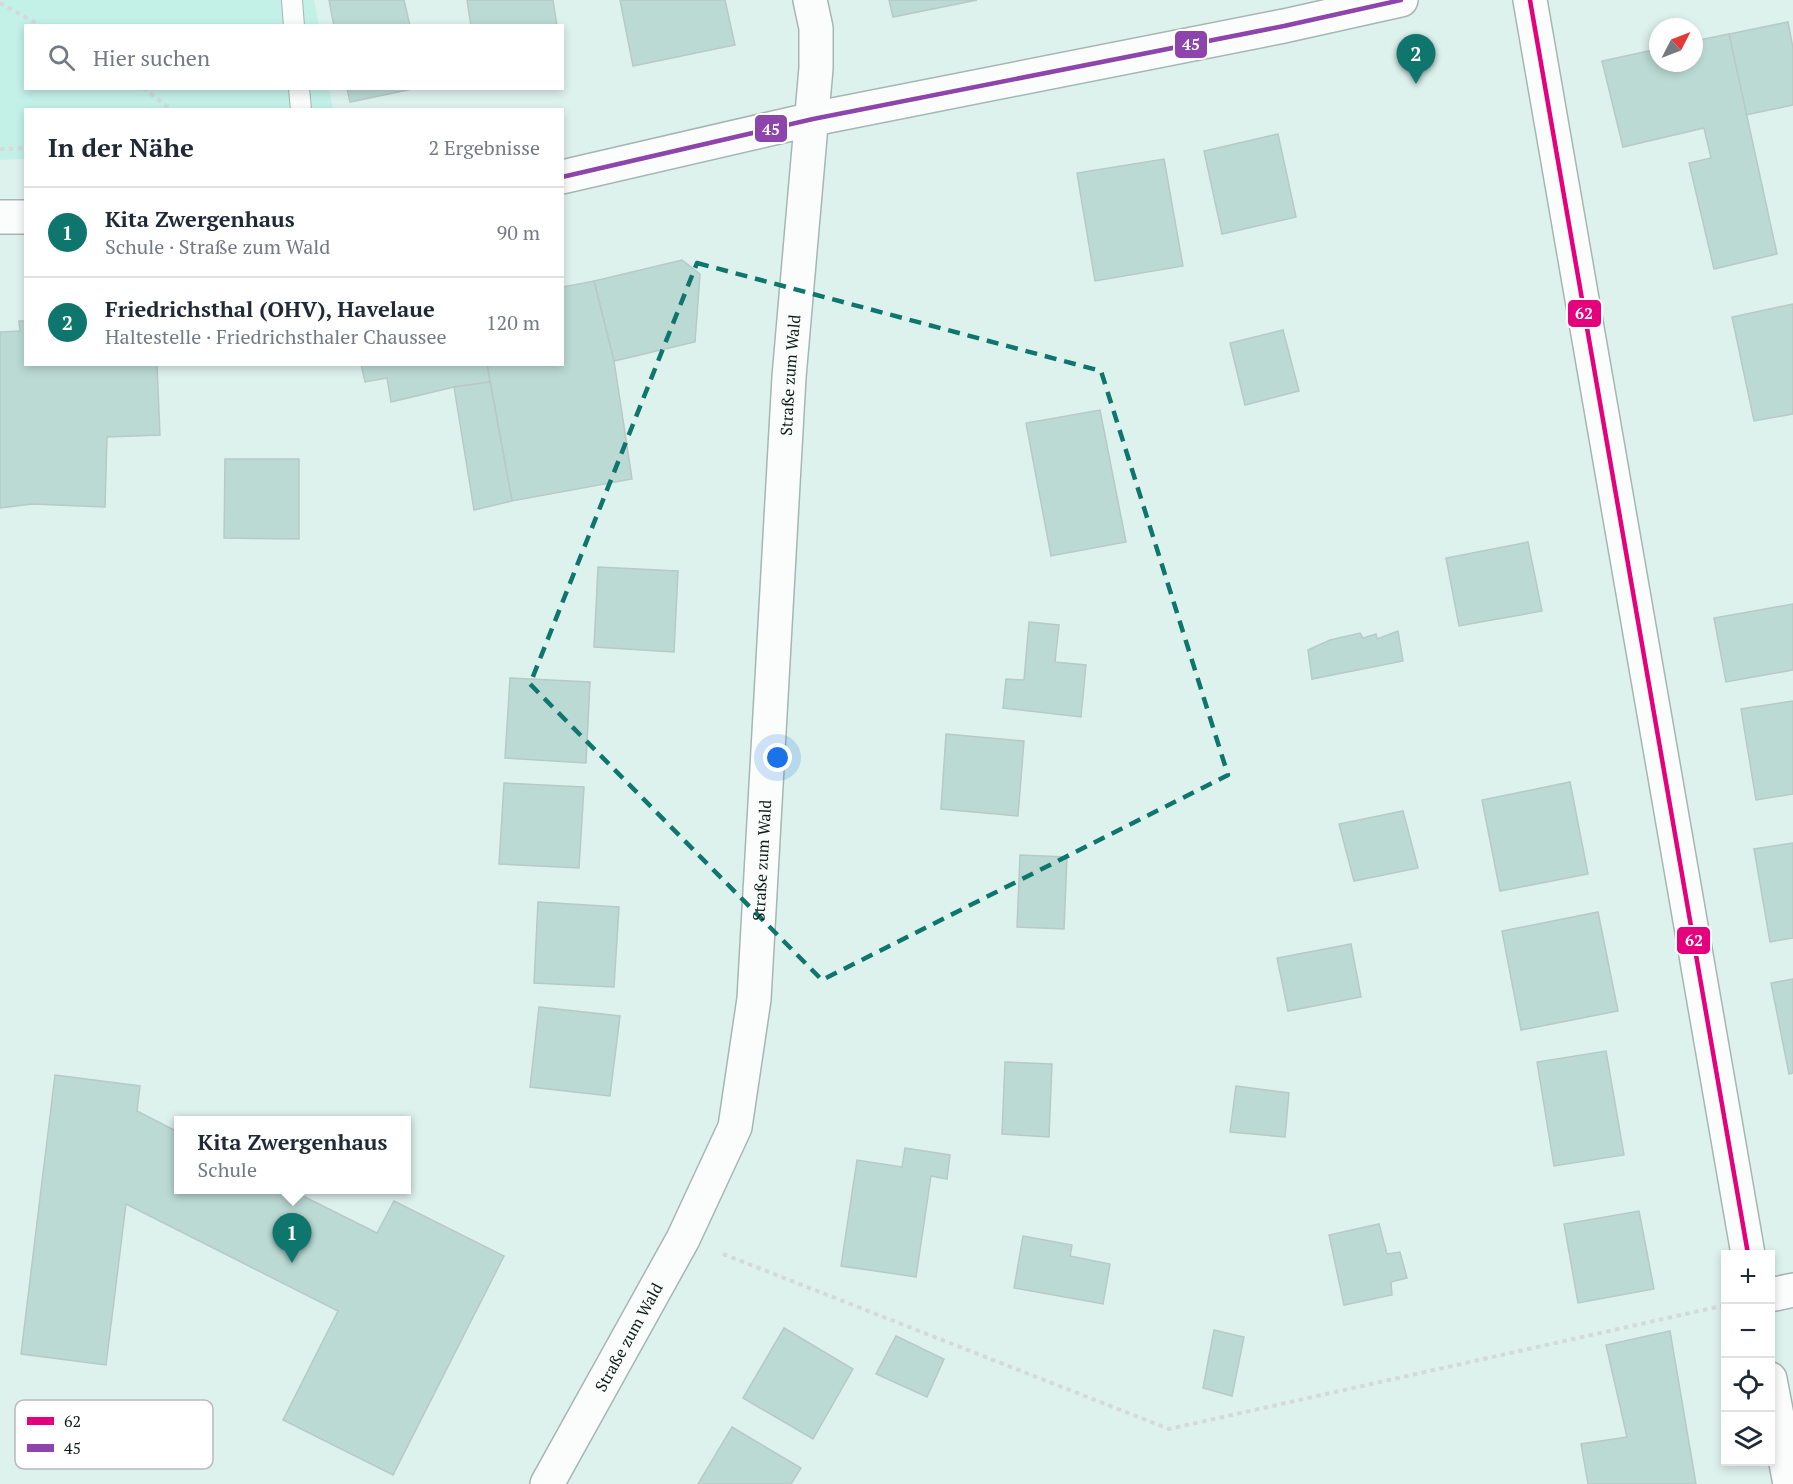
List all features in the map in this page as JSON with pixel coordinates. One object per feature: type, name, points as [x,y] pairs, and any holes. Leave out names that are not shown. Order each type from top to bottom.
[{"type":"street","name":"Straße zum Wald","points":[[547,1484],[683,1239],[735,1127],[754,999],[789,377],[813,119],[816,28],[810,0]]},
{"type":"street","points":[[564,177],[813,119],[1273,28],[1401,0]]},
{"type":"street","points":[[1530,0],[1747,1250]]},
{"type":"street","points":[[0,217],[24,217]]},
{"type":"street","points":[[1775,1294],[1793,1290]]},
{"type":"street","points":[[1775,1405],[1790,1484]]},
{"type":"lane","points":[[292,0],[294,24]]},
{"type":"lane","points":[[299,90],[301,108]]},
{"type":"path","points":[[0,3],[37,24]]},
{"type":"path","points":[[146,90],[169,108]]},
{"type":"path","points":[[0,149],[24,148]]},
{"type":"path","points":[[683,1239],[1169,1429],[1721,1306]]},
{"type":"highlighted area","points":[[697,263],[1101,371],[1228,775],[822,980],[530,684]]},
{"type":"green space","points":[[0,0],[314,0],[319,24],[24,24],[24,90],[329,90],[333,108],[24,108],[24,159],[0,160]]},
{"type":"building","points":[[329,0],[404,0],[410,24],[334,24]]},
{"type":"building","points":[[467,0],[553,0],[557,24],[471,24]]},
{"type":"building","points":[[620,0],[725,0],[735,45],[633,66]]},
{"type":"building","points":[[889,0],[977,0],[893,17]]},
{"type":"building","points":[[1788,22],[1793,48],[1793,105],[1745,115],[1729,34]]},
{"type":"building","points":[[1729,34],[1777,254],[1714,269],[1689,163],[1711,158],[1704,128],[1623,147],[1602,61],[1649,51],[1649,72],[1703,72],[1703,39]]},
{"type":"building","points":[[347,90],[407,90],[350,102]]},
{"type":"building","points":[[1278,134],[1296,217],[1222,234],[1204,151]]},
{"type":"building","points":[[1164,159],[1183,266],[1095,281],[1077,173]]},
{"type":"building","points":[[682,260],[700,274],[695,342],[614,361],[594,281]]},
{"type":"building","points":[[594,281],[614,361],[632,479],[512,501],[487,366],[564,366],[564,287]]},
{"type":"building","points":[[1793,304],[1793,414],[1754,421],[1732,317]]},
{"type":"building","points":[[19,321],[24,321],[24,366],[157,366],[160,435],[107,437],[105,507],[32,504],[0,508],[0,332],[20,331]]},
{"type":"building","points":[[1283,330],[1299,391],[1245,405],[1230,343]]},
{"type":"building","points":[[361,366],[487,366],[490,382],[454,387],[391,402],[387,378],[365,382]]},
{"type":"building","points":[[490,382],[512,501],[474,510],[454,387]]},
{"type":"building","points":[[1100,410],[1126,542],[1051,556],[1026,423]]},
{"type":"building","points":[[225,459],[299,459],[299,539],[224,538]]},
{"type":"building","points":[[1528,542],[1542,611],[1459,626],[1446,558]]},
{"type":"building","points":[[598,567],[678,571],[674,652],[594,647]]},
{"type":"building","points":[[1793,604],[1793,670],[1726,682],[1714,618]]},
{"type":"building","points":[[1029,622],[1059,625],[1055,662],[1086,665],[1081,717],[1003,708],[1006,679],[1024,680]]},
{"type":"building","points":[[1398,631],[1403,661],[1312,679],[1308,650],[1330,640],[1360,633],[1363,638],[1376,634],[1377,639]]},
{"type":"building","points":[[510,678],[590,682],[586,763],[505,758]]},
{"type":"building","points":[[1793,701],[1793,794],[1756,800],[1741,709]]},
{"type":"building","points":[[946,734],[1024,741],[1018,816],[941,809]]},
{"type":"building","points":[[1570,782],[1588,874],[1500,891],[1482,800]]},
{"type":"building","points":[[504,783],[584,787],[579,868],[499,864]]},
{"type":"building","points":[[1403,811],[1418,868],[1354,881],[1339,824]]},
{"type":"building","points":[[1793,843],[1793,938],[1770,942],[1754,849]]},
{"type":"building","points":[[1020,855],[1067,857],[1064,929],[1017,927]]},
{"type":"building","points":[[538,902],[619,907],[614,987],[534,983]]},
{"type":"building","points":[[1598,912],[1618,1011],[1521,1030],[1502,931]]},
{"type":"building","points":[[1351,944],[1361,997],[1288,1011],[1277,958]]},
{"type":"building","points":[[1793,979],[1793,1073],[1789,1074],[1771,983]]},
{"type":"building","points":[[539,1007],[620,1016],[610,1096],[530,1087]]},
{"type":"building","points":[[1606,1051],[1624,1155],[1554,1166],[1537,1062]]},
{"type":"building","points":[[1005,1062],[1052,1064],[1049,1137],[1002,1134]]},
{"type":"building","points":[[55,1075],[140,1086],[137,1111],[174,1130],[174,1194],[299,1194],[377,1233],[394,1201],[504,1256],[393,1475],[283,1420],[338,1311],[126,1204],[106,1365],[21,1354]]},
{"type":"building","points":[[1236,1086],[1289,1093],[1285,1137],[1230,1132]]},
{"type":"building","points":[[905,1148],[950,1155],[947,1179],[931,1176],[916,1277],[841,1266],[857,1160],[902,1167]]},
{"type":"building","points":[[1639,1211],[1654,1289],[1578,1303],[1564,1224]]},
{"type":"building","points":[[1379,1224],[1387,1254],[1400,1252],[1407,1278],[1391,1282],[1392,1295],[1344,1305],[1329,1235]]},
{"type":"building","points":[[1023,1236],[1072,1245],[1070,1256],[1110,1264],[1103,1304],[1014,1288]]},
{"type":"building","points":[[784,1328],[853,1369],[813,1439],[743,1398]]},
{"type":"building","points":[[1214,1330],[1244,1337],[1232,1396],[1203,1388]]},
{"type":"building","points":[[1670,1331],[1696,1484],[1588,1484],[1581,1444],[1627,1437],[1606,1345]]},
{"type":"building","points":[[896,1336],[944,1359],[927,1397],[876,1374]]},
{"type":"building","points":[[732,1427],[801,1468],[791,1484],[698,1484]]},
{"type":"transit line","name":"45","points":[[564,177],[813,119],[1284,26],[1401,0]]},
{"type":"transit line","name":"62","points":[[1530,0],[1747,1250]]},
{"type":"place","name":"Friedrichsthal (OHV), Havelaue","points":[[1416,84]]},
{"type":"place","name":"Kita Zwergenhaus","points":[[292,1263]]}]
